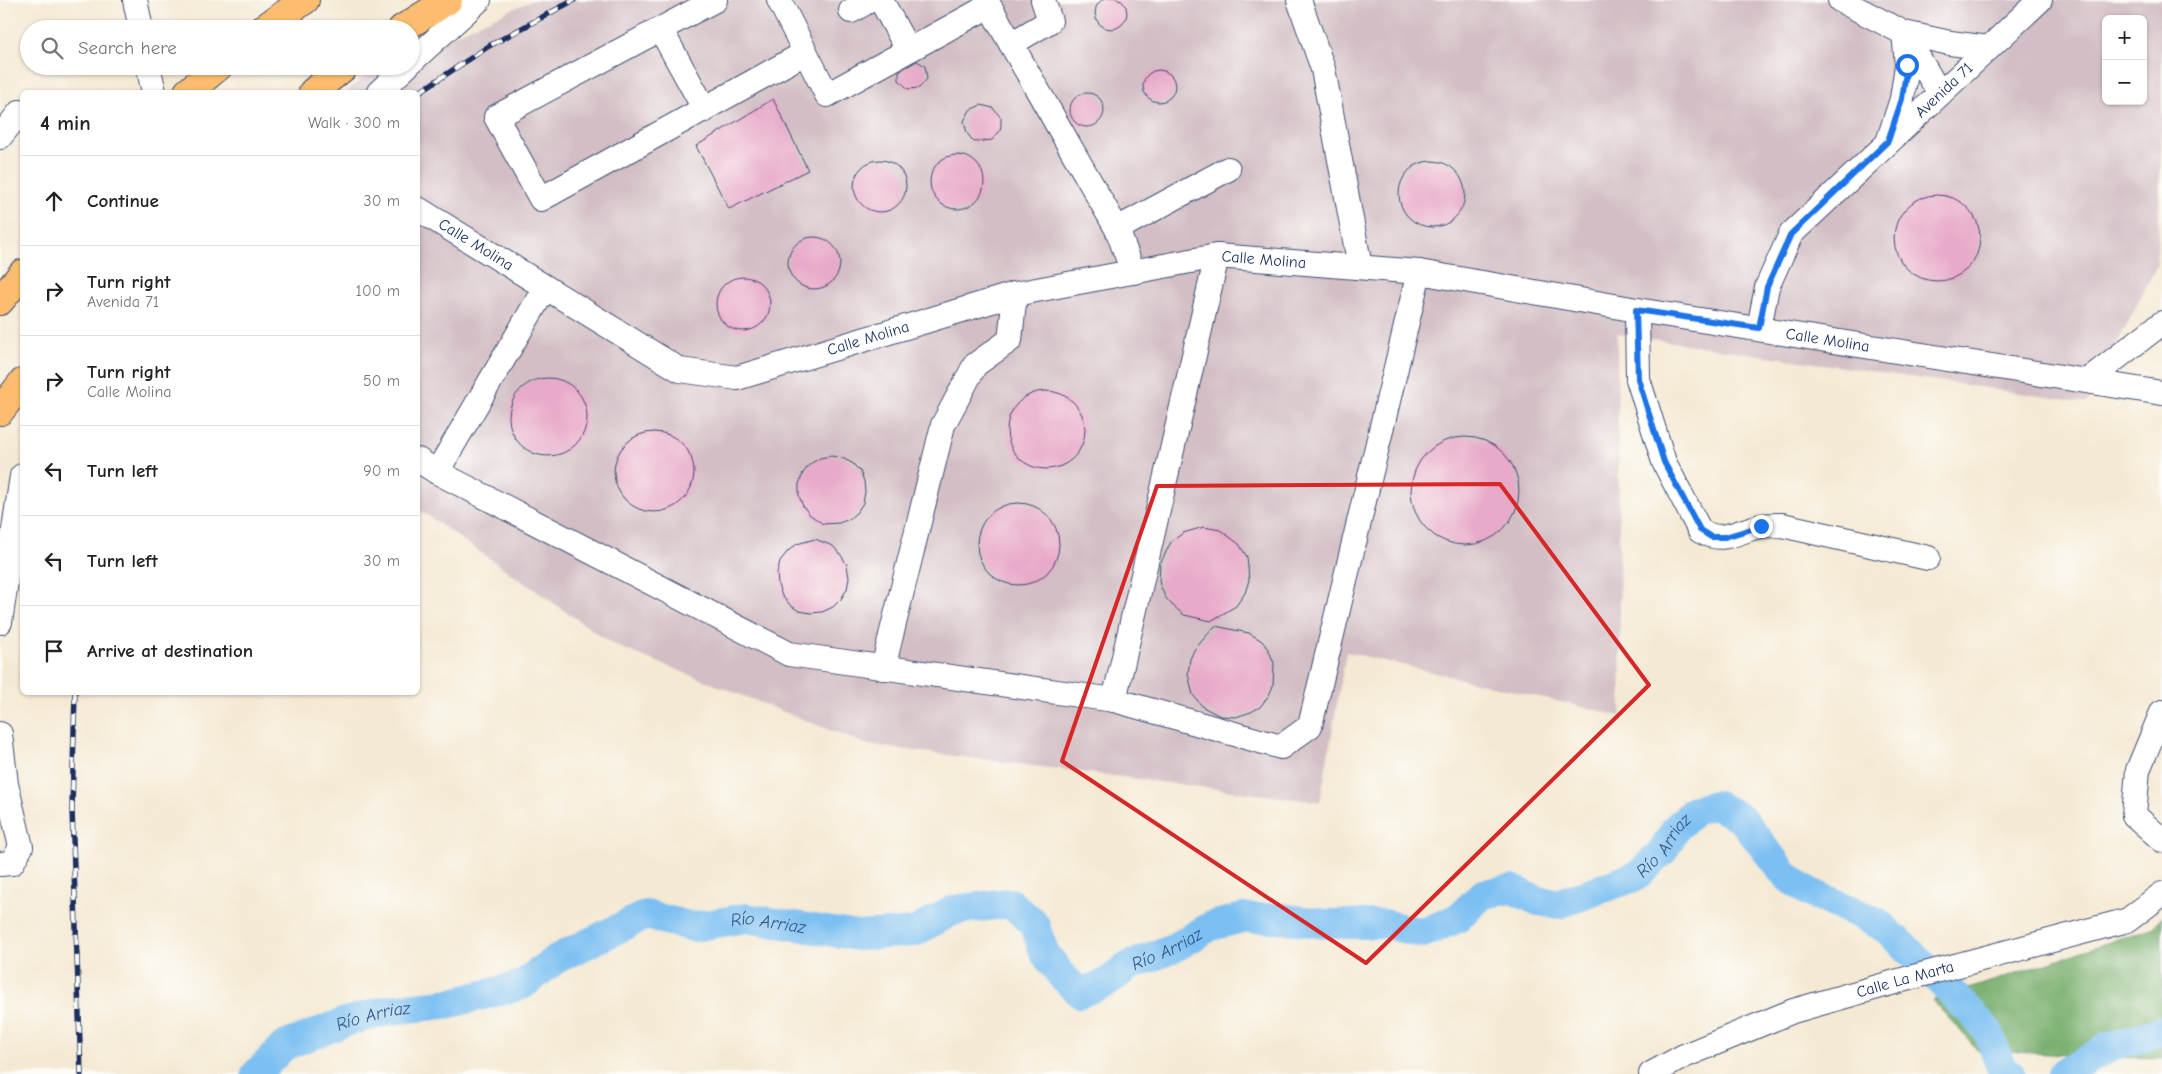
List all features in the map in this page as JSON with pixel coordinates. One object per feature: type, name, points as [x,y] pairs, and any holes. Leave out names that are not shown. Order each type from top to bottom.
[{"type":"highway","points":[[274,20],[305,0]]},
{"type":"highway","points":[[416,20],[448,0]]},
{"type":"highway","points":[[190,90],[208,75]]},
{"type":"highway","points":[[315,90],[334,75]]},
{"type":"highway","points":[[0,301],[20,276]]},
{"type":"highway","points":[[0,412],[20,386]]},
{"type":"street","points":[[135,0],[139,20]]},
{"type":"street","points":[[420,54],[479,0]]},
{"type":"street","points":[[715,0],[496,117],[541,199],[805,53]]},
{"type":"street","points":[[779,0],[827,95],[988,3],[1117,229],[1134,272]]},
{"type":"street","points":[[881,0],[908,50]]},
{"type":"street","points":[[1011,44],[1050,21],[1043,0]]},
{"type":"street","points":[[1300,0],[1323,69],[1360,267]]},
{"type":"street","points":[[1840,0],[1904,32],[1950,43],[1989,48]]},
{"type":"street","name":"Avenida 71","points":[[1759,328],[1767,287],[1791,234],[2040,0]]},
{"type":"street","points":[[661,30],[705,110]]},
{"type":"street","points":[[1904,32],[1940,94]]},
{"type":"street","points":[[1888,141],[1902,99],[1907,65],[1904,32]]},
{"type":"street","points":[[149,75],[150,90]]},
{"type":"street","points":[[381,90],[397,75]]},
{"type":"street","points":[[0,137],[14,112]]},
{"type":"street","points":[[1117,229],[1228,170]]},
{"type":"street","name":"Calle Molina","points":[[420,210],[680,370],[737,378],[1015,294],[1217,256],[1419,272],[1636,310],[2162,393]]},
{"type":"street","points":[[1114,700],[1217,256]]},
{"type":"street","points":[[420,461],[437,472],[789,654],[1114,700],[1282,747],[1310,726],[1419,272]]},
{"type":"street","points":[[437,472],[545,288]]},
{"type":"street","points":[[883,668],[943,425],[975,365],[1010,340],[1015,294]]},
{"type":"street","points":[[1636,310],[1638,379],[1664,462],[1700,530],[1711,537],[1725,537],[1761,526],[1782,525],[1928,558]]},
{"type":"street","points":[[2088,380],[2162,323]]},
{"type":"street","points":[[0,622],[20,489]]},
{"type":"street","points":[[2162,712],[2138,770],[2134,815],[2162,840]]},
{"type":"street","points":[[0,734],[6,784],[21,847],[12,863],[0,864]]},
{"type":"street","name":"Calle La Marta","points":[[1651,1074],[1684,1056],[1793,1011],[2128,920],[2162,894]]},
{"type":"highlighted area","points":[[1500,484],[1649,685],[1366,963],[1062,761],[1157,486]]},
{"type":"shaded area","points":[[533,0],[2162,0],[2162,125],[2157,265],[2087,403],[1617,334],[1621,716],[1346,652],[1320,802],[868,745],[614,645],[420,510],[420,90],[348,90],[367,75],[420,75],[420,50]]},
{"type":"green space","points":[[2162,916],[2162,1058],[2103,1057],[1978,1050],[1933,1001],[2154,927]]},
{"type":"building","points":[[1104,-1],[1118,-1],[1126,7],[1126,19],[1117,28],[1105,28],[1096,19],[1096,7]]},
{"type":"building","points":[[917,61],[925,66],[927,79],[919,88],[908,89],[899,80],[899,71]]},
{"type":"building","points":[[1159,70],[1171,74],[1175,86],[1171,98],[1159,102],[1147,98],[1143,86],[1147,74]]},
{"type":"building","points":[[1087,93],[1099,98],[1104,110],[1099,122],[1087,127],[1075,122],[1070,110],[1075,98]]},
{"type":"building","points":[[773,99],[808,170],[729,209],[696,146]]},
{"type":"building","points":[[981,105],[993,108],[1001,118],[1000,131],[992,140],[974,142],[967,133],[964,121],[970,110]]},
{"type":"building","points":[[952,155],[962,155],[972,159],[980,167],[984,182],[980,197],[972,205],[962,209],[952,209],[942,205],[934,197],[930,187],[930,177],[934,167],[942,159]]},
{"type":"building","points":[[880,160],[894,164],[902,172],[906,186],[902,200],[894,208],[880,212],[866,208],[858,200],[854,186],[858,172],[866,164]]},
{"type":"building","points":[[1432,161],[1445,164],[1455,171],[1462,181],[1465,194],[1462,207],[1455,217],[1445,224],[1432,227],[1419,224],[1409,217],[1402,207],[1399,194],[1402,181],[1409,171],[1419,164]]},
{"type":"building","points":[[1937,195],[1954,198],[1968,207],[1977,221],[1980,238],[1977,255],[1968,269],[1954,278],[1937,281],[1920,278],[1906,269],[1897,255],[1894,238],[1897,221],[1906,207],[1920,198]]},
{"type":"building","points":[[809,237],[819,237],[828,241],[836,249],[840,263],[836,277],[828,285],[819,289],[809,289],[800,285],[792,277],[788,268],[788,258],[792,249],[800,241]]},
{"type":"building","points":[[738,277],[748,277],[758,281],[766,289],[770,304],[766,319],[758,327],[748,331],[738,331],[728,327],[720,319],[716,309],[716,299],[720,289],[728,281]]},
{"type":"building","points":[[540,378],[556,378],[570,384],[581,395],[587,409],[587,425],[581,439],[570,450],[556,456],[540,456],[526,450],[515,439],[509,425],[509,409],[515,395],[526,384]]},
{"type":"building","points":[[1038,391],[1054,391],[1068,397],[1079,408],[1085,422],[1085,438],[1079,452],[1068,463],[1054,469],[1038,469],[1024,463],[1013,452],[1007,438],[1007,422],[1013,408],[1024,397]]},
{"type":"building","points":[[654,432],[669,435],[682,444],[691,457],[694,472],[691,487],[682,500],[669,509],[654,512],[639,509],[626,500],[617,487],[614,472],[617,457],[626,444],[639,435]]},
{"type":"building","points":[[1465,437],[1486,441],[1503,453],[1515,470],[1519,491],[1515,512],[1503,529],[1486,541],[1465,545],[1444,541],[1427,529],[1415,512],[1411,491],[1415,470],[1427,453],[1444,441]]},
{"type":"building","points":[[831,456],[842,458],[852,463],[860,471],[864,481],[865,492],[863,503],[849,519],[839,523],[823,524],[809,514],[803,506],[799,496],[799,484],[803,473],[810,464],[820,458]]},
{"type":"building","points":[[1018,503],[1034,506],[1047,515],[1056,528],[1059,544],[1056,560],[1047,573],[1034,582],[1018,585],[1002,582],[989,573],[980,560],[977,544],[980,528],[989,515],[1002,506]]},
{"type":"building","points":[[1204,527],[1220,530],[1239,544],[1247,557],[1249,580],[1245,593],[1236,606],[1211,621],[1184,615],[1165,597],[1159,582],[1160,564],[1171,542],[1183,533]]},
{"type":"building","points":[[815,539],[833,546],[841,555],[847,565],[849,578],[847,589],[833,607],[822,612],[811,613],[799,611],[782,596],[778,585],[777,573],[780,561],[788,551],[797,544]]},
{"type":"building","points":[[1215,626],[1249,633],[1262,641],[1274,663],[1273,686],[1269,695],[1260,707],[1236,717],[1220,716],[1203,707],[1193,695],[1188,674],[1190,659],[1194,650]]},
{"type":"waterway","name":"Río Arriaz","points":[[256,1074],[284,1046],[345,1022],[390,1010],[452,1003],[522,985],[556,959],[646,915],[693,927],[746,918],[858,936],[914,932],[954,910],[1010,903],[1034,923],[1044,952],[1061,975],[1080,993],[1108,982],[1127,967],[1176,947],[1211,926],[1243,918],[1280,918],[1327,924],[1385,924],[1423,933],[1458,918],[1483,894],[1512,889],[1538,901],[1558,904],[1637,876],[1663,851],[1676,828],[1695,810],[1715,805],[1741,818],[1786,876],[1809,892],[1877,922],[1902,944],[1988,1031],[2002,1070],[2010,1074]]},
{"type":"waterway","name":"Río Arriaz","points":[[2062,1074],[2109,1047],[2162,1031]]},
{"type":"railway","points":[[420,92],[489,46],[574,0]]},
{"type":"railway","points":[[75,695],[72,809],[81,1074]]},
{"type":"route","points":[[1761,526],[1725,537],[1711,537],[1700,530],[1664,462],[1638,379],[1636,310],[1759,328],[1767,287],[1791,234],[1888,141],[1902,99],[1907,65]]}]
